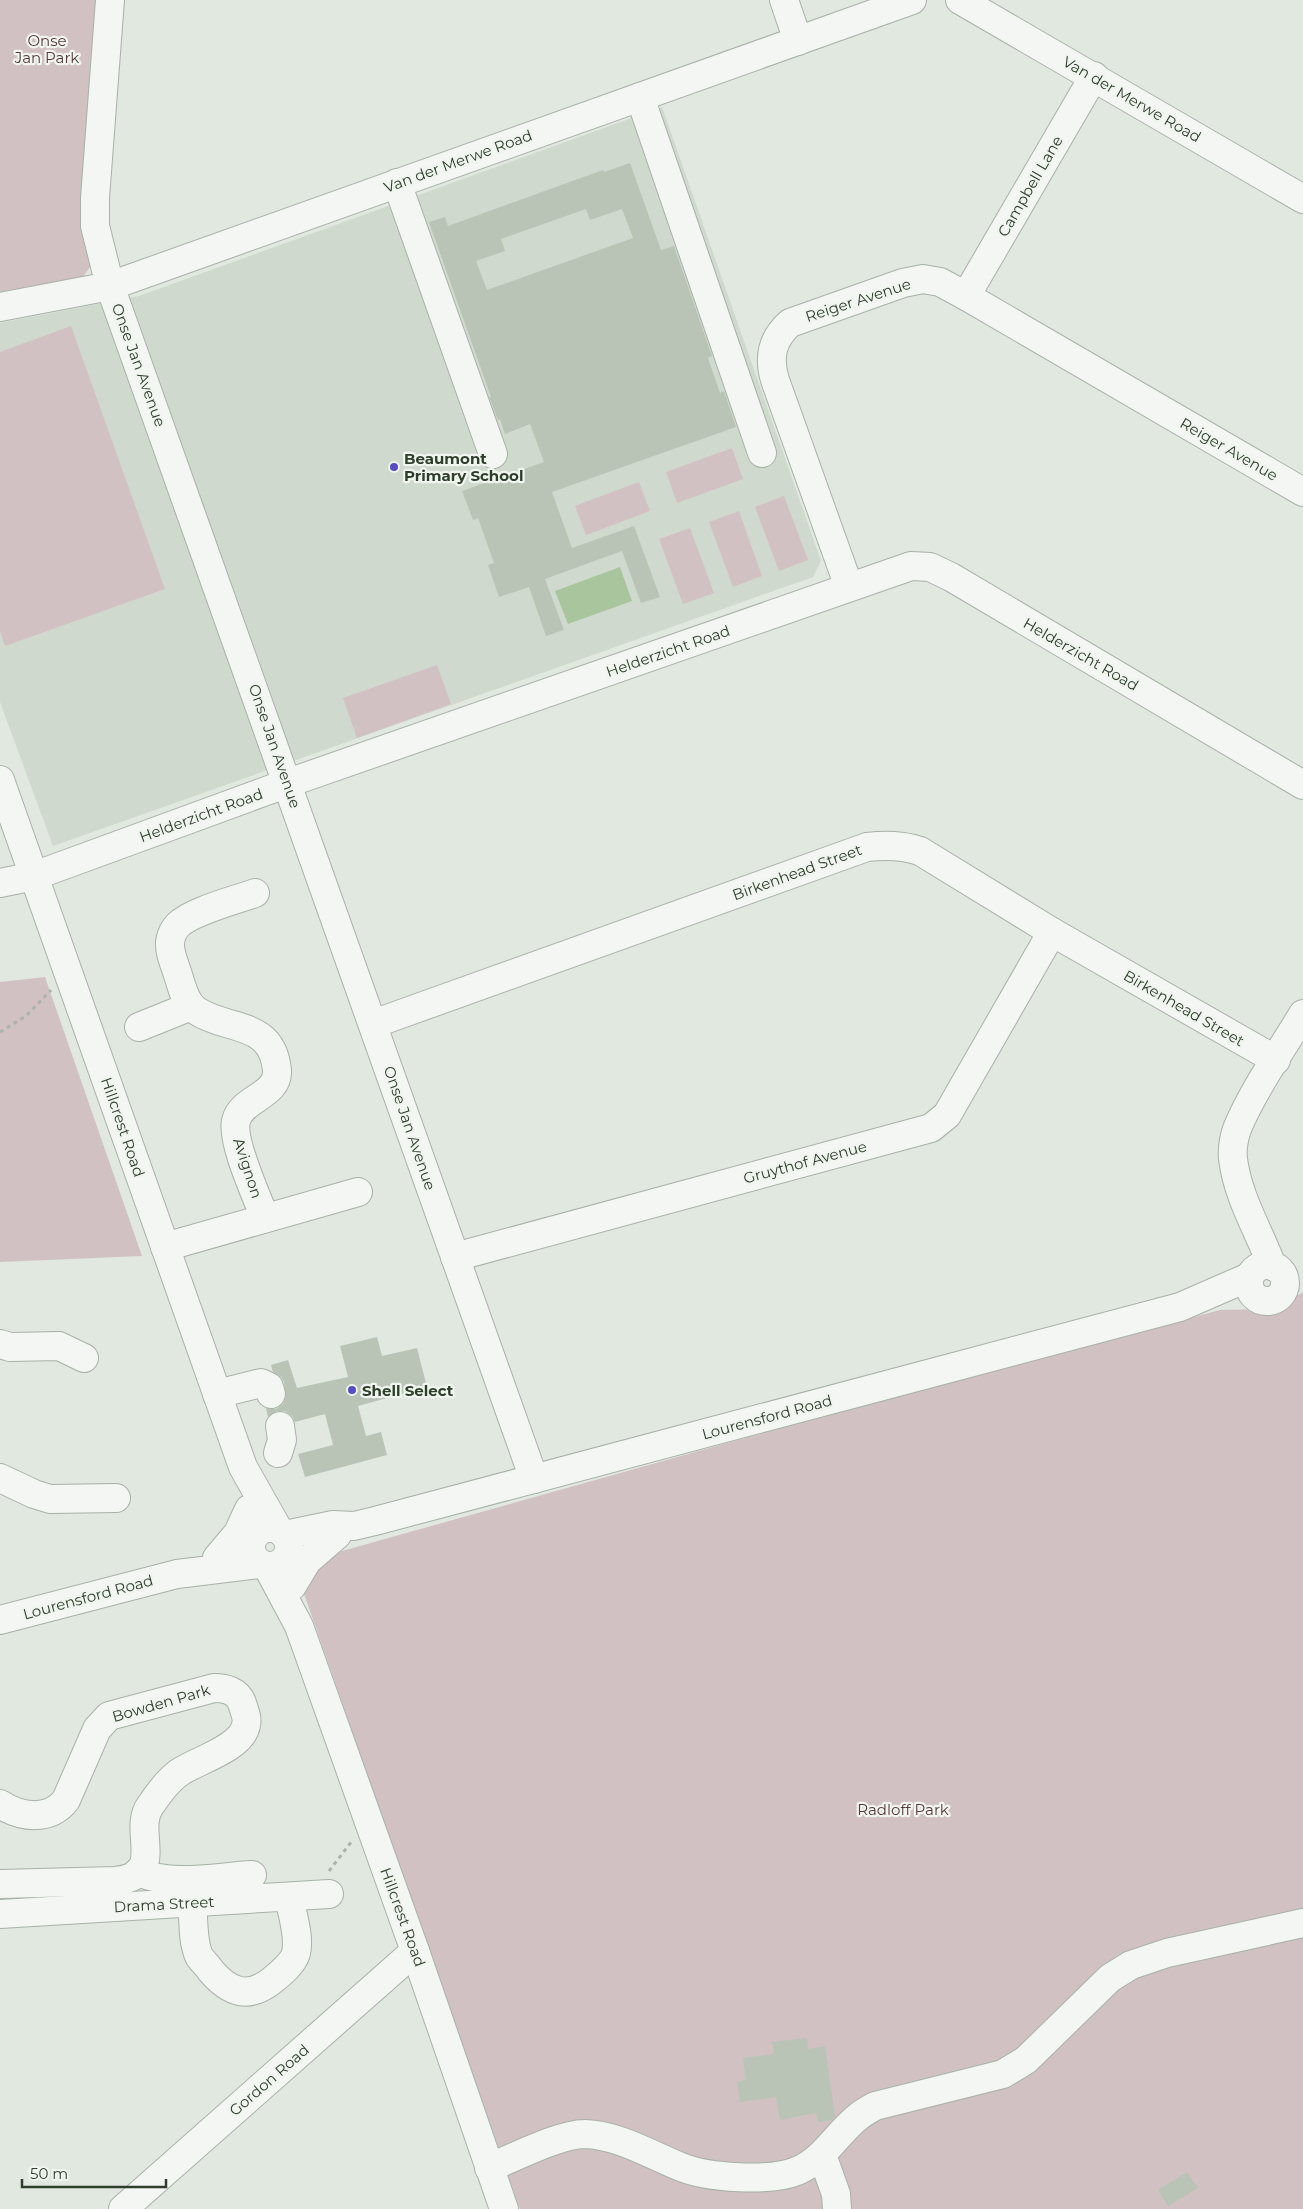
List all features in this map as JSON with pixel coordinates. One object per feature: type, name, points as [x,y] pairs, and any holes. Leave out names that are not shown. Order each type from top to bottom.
[{"type":"street","points":[[784,0],[798,41]]},
{"type":"street","name":"Van der Merwe Road","points":[[0,307],[110,286],[912,0]]},
{"type":"street","name":"Van der Merwe Road","points":[[960,0],[1094,76],[1303,199]]},
{"type":"street","name":"Onse Jan Avenue","points":[[113,1],[95,198],[95,226],[110,286],[534,1479]]},
{"type":"street","name":"Campbell Lane","points":[[966,296],[1094,76]]},
{"type":"street","points":[[640,97],[762,453]]},
{"type":"street","points":[[396,183],[493,454]]},
{"type":"street","name":"Reiger Avenue","points":[[849,587],[775,380],[771,368],[771,355],[774,343],[781,331],[790,323],[903,283],[923,279],[940,282],[1303,492]]},
{"type":"street","name":"Helderzicht Road","points":[[0,884],[34,876],[288,783],[911,566],[930,567],[951,577],[1303,785]]},
{"type":"street","name":"Hillcrest Road","points":[[0,780],[415,1951],[488,2168],[504,2209]]},
{"type":"street","name":"Birkenhead Street","points":[[373,1024],[867,847],[904,846],[920,851],[1052,932],[1276,1060]]},
{"type":"street","points":[[139,1027],[191,1006],[183,991],[172,956],[170,942],[178,924],[194,916],[256,893]]},
{"type":"street","name":"Gruythof Avenue","points":[[455,1257],[932,1128],[946,1115],[1052,932]]},
{"type":"street","name":"Avignon","points":[[191,1006],[201,1013],[260,1035],[272,1052],[277,1070],[272,1087],[243,1109],[236,1121],[238,1143],[265,1218]]},
{"type":"street","points":[[1275,1278],[1247,1210],[1235,1166],[1233,1147],[1236,1131],[1303,1014]]},
{"type":"street","name":"Avignon","points":[[165,1247],[358,1192]]},
{"type":"street","name":"Lourensford Road","points":[[0,1620],[271,1548],[334,1525],[346,1531],[1180,1307],[1230,1303],[1275,1278]]},
{"type":"street","points":[[0,1344],[10,1346],[59,1346],[84,1358]]},
{"type":"street","points":[[217,1394],[261,1383],[269,1388],[271,1394]]},
{"type":"street","points":[[278,1454],[282,1440],[280,1426]]},
{"type":"street","name":"Hillcrest Road","points":[[245,1473],[249,1509],[292,1586],[299,1626]]},
{"type":"street","points":[[0,1478],[34,1494],[50,1499],[116,1498]]},
{"type":"street","points":[[216,1558],[238,1533],[249,1509]]},
{"type":"street","points":[[292,1586],[308,1561],[346,1531]]},
{"type":"street","name":"Lourensford Road","points":[[177,1574],[216,1558],[271,1548]]},
{"type":"street","name":"Bowden Park","points":[[0,1804],[10,1809],[39,1816],[55,1811],[66,1800],[97,1729],[109,1716],[214,1688],[229,1690],[241,1699],[247,1719],[245,1731],[236,1742],[178,1772],[151,1804],[144,1823],[146,1857],[138,1872]]},
{"type":"street","points":[[0,1884],[115,1881],[131,1877],[138,1872],[153,1878],[172,1880],[252,1875]]},
{"type":"street","points":[[192,1902],[195,1937],[199,1956],[216,1977],[232,1989],[247,1992],[262,1988],[280,1974],[295,1956],[309,1895]]},
{"type":"street","name":"Drama Street","points":[[0,1914],[309,1895]]},
{"type":"street","points":[[488,2168],[564,2138],[582,2134],[600,2135],[684,2168],[731,2176],[761,2178],[796,2171],[814,2162],[860,2115],[876,2106],[1003,2074],[1026,2060],[1110,1978],[1131,1965],[1168,1953],[1303,1923]]},
{"type":"street","name":"Gordon Road","points":[[123,2209],[415,1951]]},
{"type":"street","points":[[822,2155],[836,2194],[837,2209]]},
{"type":"path","points":[[0,1032],[26,1016],[68,971]]},
{"type":"path","points":[[309,1895],[368,1820]]},
{"type":"shaded area","name":"Beaumont Primary School","points":[[662,107],[821,561],[813,577],[53,846],[0,702],[0,323],[139,296]]},
{"type":"shaded area","points":[[620,567],[632,601],[568,624],[555,591]]},
{"type":"green space","name":"Onse Jan Park","points":[[0,0],[100,0],[90,267],[83,277],[0,295]]},
{"type":"green space","points":[[71,326],[165,589],[5,646],[0,631],[0,352]]},
{"type":"green space","points":[[732,448],[743,479],[677,503],[666,472]]},
{"type":"green space","points":[[639,482],[650,511],[586,535],[575,506]]},
{"type":"green space","points":[[784,496],[808,560],[779,571],[755,507]]},
{"type":"green space","points":[[739,511],[762,576],[733,587],[709,522]]},
{"type":"green space","points":[[690,528],[714,593],[683,604],[659,539]]},
{"type":"green space","points":[[437,665],[451,704],[357,738],[343,698]]},
{"type":"green space","points":[[45,977],[142,1256],[0,1262],[0,982]]},
{"type":"green space","name":"Radloff Park","points":[[1303,1292],[1303,2209],[520,2209],[302,1588],[303,1579],[335,1553],[720,1445],[1220,1310],[1275,1309]]},
{"type":"building","points":[[630,163],[661,250],[674,246],[712,356],[708,358],[720,393],[724,391],[736,427],[552,492],[572,548],[634,526],[660,597],[641,603],[622,551],[545,579],[564,630],[546,636],[529,587],[499,597],[488,565],[494,563],[478,518],[473,520],[462,491],[544,462],[530,424],[505,434],[500,419],[498,420],[429,222],[445,217],[448,226],[603,170],[604,172]],"holes":[[[586,209],[590,220],[622,209],[633,238],[487,290],[476,261],[505,251],[501,239]]]},
{"type":"building","points":[[377,1337],[382,1356],[417,1348],[427,1387],[358,1406],[366,1436],[381,1432],[387,1455],[305,1477],[298,1454],[333,1445],[325,1414],[295,1422],[292,1416],[285,1411],[277,1411],[268,1417],[266,1408],[276,1409],[283,1404],[286,1397],[284,1382],[281,1377],[273,1372],[271,1365],[288,1360],[297,1388],[348,1377],[340,1346]]},
{"type":"building","points":[[807,2038],[808,2049],[825,2046],[835,2117],[832,2120],[818,2122],[816,2113],[780,2120],[776,2097],[740,2102],[737,2082],[746,2080],[743,2058],[774,2054],[772,2042]]},
{"type":"building","points":[[1187,2172],[1198,2188],[1168,2206],[1158,2190]]},
{"type":"place","name":"Beaumont Primary School","points":[[394,467]]},
{"type":"place","name":"Shell Select","points":[[352,1390]]}]
